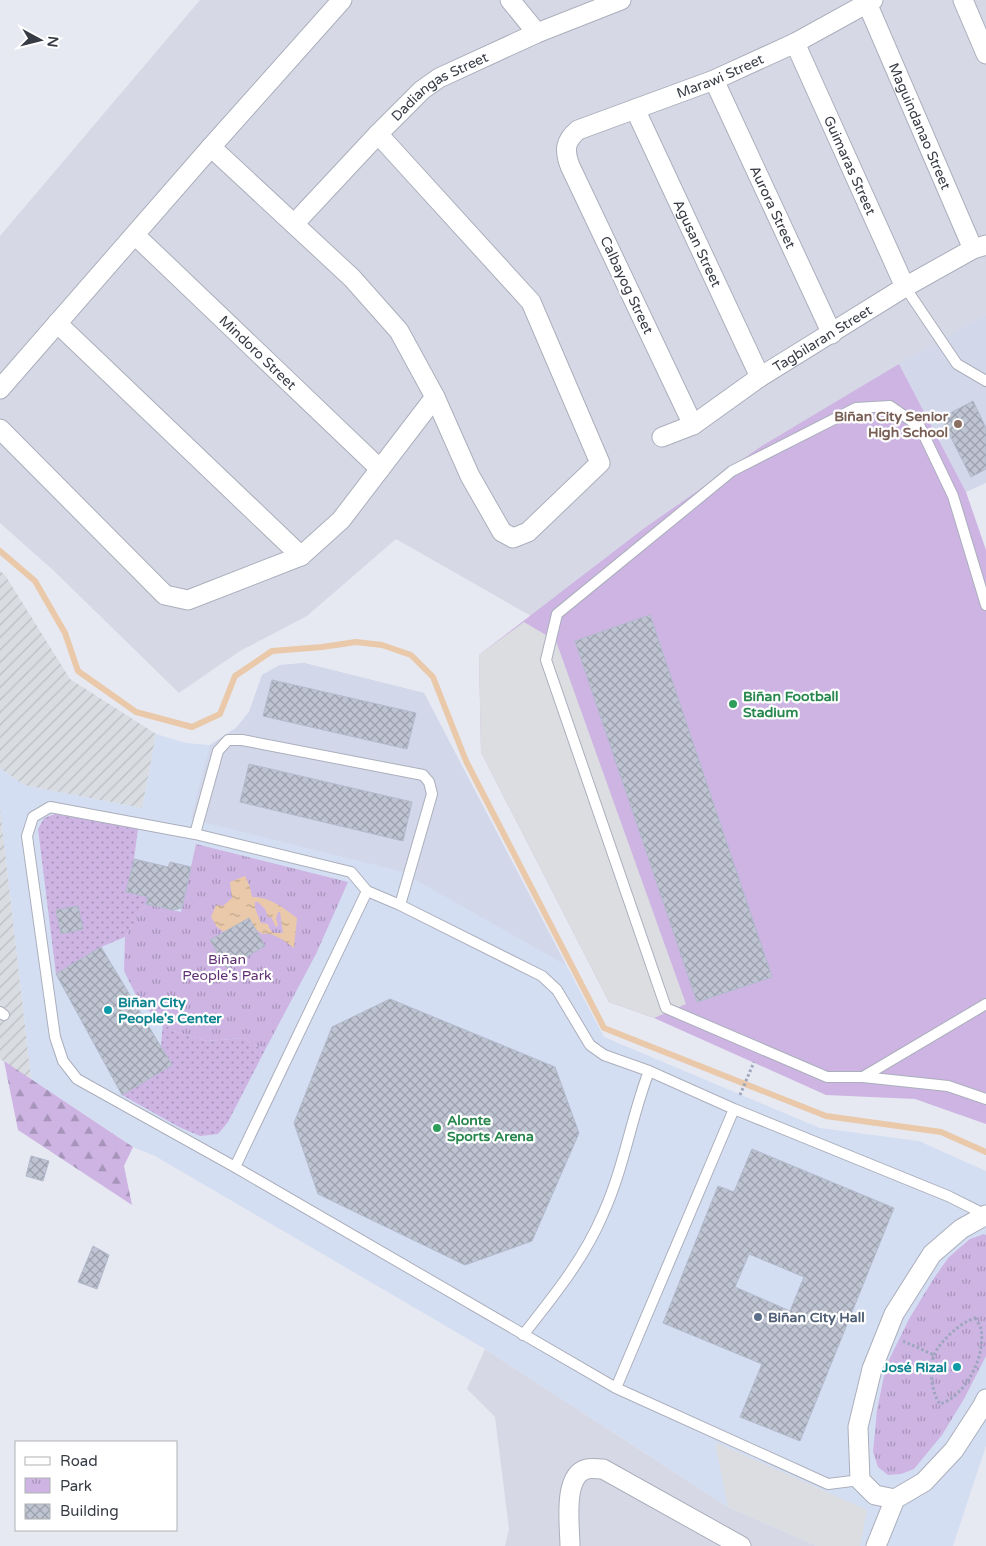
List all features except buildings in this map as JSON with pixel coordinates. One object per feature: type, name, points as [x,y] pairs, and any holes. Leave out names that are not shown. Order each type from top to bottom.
[{"type":"street","points":[[0,389],[342,0]]},
{"type":"street","points":[[510,0],[536,33]]},
{"type":"street","name":"Dadiangas Street","points":[[294,224],[378,134],[422,90],[439,78],[536,33],[621,0]]},
{"type":"street","points":[[963,0],[986,54]]},
{"type":"street","name":"Marawi Street","points":[[566,144],[570,136],[578,130],[714,80],[795,43],[870,2]]},
{"type":"street","name":"Maguindanao Street","points":[[870,2],[980,247]]},
{"type":"street","name":"Guimaras Street","points":[[795,43],[905,287]]},
{"type":"street","name":"Aurora Street","points":[[714,80],[832,334]]},
{"type":"street","name":"Agusan Street","points":[[635,109],[760,377]]},
{"type":"street","points":[[211,147],[352,278],[399,331],[435,397],[470,476],[502,532],[513,538],[528,532],[600,463],[531,302],[378,134]]},
{"type":"street","name":"Calbayog Street","points":[[566,144],[566,156],[570,166],[693,425]]},
{"type":"street","name":"Mindoro Street","points":[[135,236],[380,469]]},
{"type":"street","name":"Tagbilaran Street","points":[[662,437],[693,425],[760,377],[905,287],[980,247]]},
{"type":"street","points":[[57,323],[301,556]]},
{"type":"street","points":[[0,429],[165,595],[188,600],[301,556],[340,520],[435,397]]},
{"type":"street","points":[[895,1499],[874,1495],[860,1480],[858,1427],[872,1369],[894,1314],[932,1254],[960,1229],[986,1215]]},
{"type":"street","points":[[876,1546],[895,1499],[924,1482],[954,1450],[985,1405]]},
{"type":"street","points":[[570,1546],[570,1488],[577,1474],[586,1469],[603,1469],[741,1546]]},
{"type":"lane","points":[[905,287],[957,364],[986,381]]},
{"type":"lane","points":[[986,605],[953,496],[920,427],[890,406],[856,408],[732,471],[557,614],[546,660],[666,1008],[827,1076],[863,1077],[948,1086],[986,1099]]},
{"type":"lane","points":[[194,834],[218,751],[228,740],[242,740],[423,775],[429,782],[432,794],[400,906]]},
{"type":"lane","points":[[860,1480],[828,1484],[616,1388],[77,1079],[62,1061],[55,1037],[28,836],[33,817],[50,807],[194,834],[351,872],[367,891],[542,976],[557,990],[590,1045],[604,1055],[649,1071],[734,1109],[948,1196],[986,1215]]},
{"type":"lane","points":[[235,1168],[367,891]]},
{"type":"lane","points":[[863,1077],[986,1004]]},
{"type":"lane","points":[[524,1335],[557,1292],[583,1253],[604,1214],[649,1071]]},
{"type":"lane","points":[[616,1388],[734,1109]]},
{"type":"path","points":[[740,1095],[754,1063]]},
{"type":"path","points":[[975,1318],[981,1329],[981,1349],[975,1372],[962,1390],[948,1401],[940,1404],[934,1396],[931,1378],[934,1355],[955,1330],[965,1321],[975,1318]]},
{"type":"path","points":[[886,1334],[934,1355]]},
{"type":"shaded area","points":[[200,0],[986,0],[986,314],[760,447],[643,529],[531,616],[396,539],[307,616],[240,651],[179,693],[54,571],[0,523],[0,236]]},
{"type":"shaded area","name":"Biñan City Senior High School","points":[[986,314],[986,483],[966,492],[899,364]]},
{"type":"shaded area","points":[[0,571],[5,575],[70,679],[156,734],[142,808],[24,785],[0,768]]},
{"type":"shaded area","points":[[524,622],[556,641],[686,1004],[654,1018],[609,1002],[481,752],[479,655]]},
{"type":"shaded area","points":[[304,663],[424,693],[604,1037],[820,1128],[919,1141],[986,1171],[986,1446],[953,1546],[817,1546],[728,1507],[485,1349],[155,1156],[133,1147],[31,1079],[0,808],[0,768],[24,785],[142,808],[156,734],[186,743],[210,745],[236,728],[249,712],[262,675],[280,665]]},
{"type":"shaded area","points":[[304,663],[424,693],[566,965],[400,871],[191,819],[210,745],[236,728],[249,712],[262,675],[280,665]]},
{"type":"shaded area","points":[[0,808],[31,1079],[0,1059]]},
{"type":"shaded area","points":[[485,1349],[728,1507],[817,1546],[505,1546],[509,1529],[495,1417],[467,1389]]},
{"type":"shaded area","points":[[715,1442],[867,1510],[860,1546],[817,1546],[728,1507]]},
{"type":"green space","name":"Biñan Football Stadium","points":[[899,364],[966,492],[986,550],[986,1124],[915,1099],[826,1095],[654,1018],[609,1002],[481,752],[479,655],[643,529],[760,447]]},
{"type":"green space","points":[[55,814],[138,829],[134,859],[126,892],[148,897],[146,904],[125,937],[101,947],[56,974],[38,829],[44,818]]},
{"type":"green space","name":"Biñan People's Park","points":[[196,844],[348,882],[316,954],[265,1050],[243,1038],[207,1041],[173,1031],[153,1015],[138,999],[124,971],[125,937],[146,904],[181,912]]},
{"type":"green space","points":[[163,1022],[173,1031],[207,1041],[243,1038],[265,1050],[228,1122],[218,1134],[200,1136],[179,1127],[122,1095],[172,1065],[161,1046]]},
{"type":"green space","points":[[4,1061],[133,1147],[124,1166],[132,1205],[18,1130]]},
{"type":"green space","points":[[986,1235],[986,1356],[964,1399],[942,1435],[914,1469],[901,1474],[888,1475],[878,1467],[873,1452],[877,1410],[886,1366],[909,1319],[949,1257],[970,1239]]},
{"type":"water","points":[[245,876],[252,897],[264,898],[282,907],[297,918],[294,948],[279,938],[270,934],[262,934],[254,928],[224,932],[217,927],[211,917],[216,905],[223,906],[232,898],[230,882]],"holes":[[[255,902],[258,902],[265,909],[268,917],[271,917],[276,927],[278,925],[276,919],[278,912],[280,912],[283,933],[273,933],[268,924],[261,923],[255,908]]]},
{"type":"waterway","points":[[0,551],[35,581],[65,633],[78,671],[136,712],[192,727],[220,714],[235,676],[272,651],[356,642],[382,645],[411,655],[433,677],[466,761],[604,1028],[826,1116],[941,1132],[986,1152]]},
{"type":"place","name":"Biñan City Senior High School","points":[[958,424]]},
{"type":"place","name":"Biñan Football Stadium","points":[[733,704]]},
{"type":"place","name":"Biñan City People's Center","points":[[108,1010]]},
{"type":"place","name":"Alonte Sports Arena","points":[[437,1128]]},
{"type":"place","name":"Biñan City Hall","points":[[758,1317]]},
{"type":"place","name":"José Rizal","points":[[957,1367]]}]
